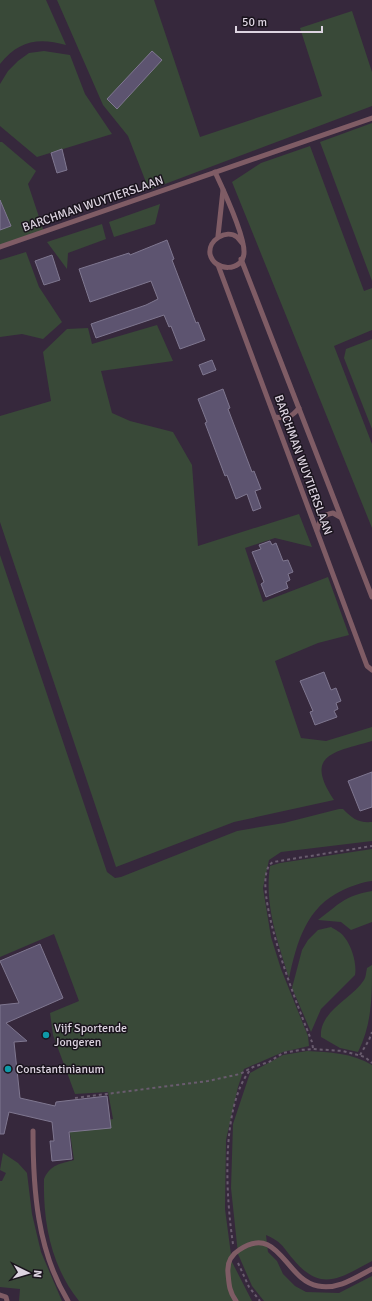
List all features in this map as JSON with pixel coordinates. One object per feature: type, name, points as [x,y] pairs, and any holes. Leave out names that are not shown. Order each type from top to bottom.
[{"type":"lane","name":"BARCHMAN WUYTIERSLAAN","points":[[0,247],[372,118]]},
{"type":"lane","name":"BARCHMAN WUYTIERSLAAN","points":[[215,172],[223,189],[243,244],[244,254],[242,259],[298,408],[372,597]]},
{"type":"lane","name":"BARCHMAN WUYTIERSLAAN","points":[[223,189],[218,236],[212,244],[210,253],[214,262],[218,265],[367,666],[372,670]]},
{"type":"lane","points":[[218,236],[227,234],[237,237],[243,244]]},
{"type":"lane","points":[[218,265],[232,268],[242,259]]},
{"type":"lane","points":[[275,417],[284,419],[293,415],[298,408]]},
{"type":"lane","points":[[317,531],[319,521],[325,514],[333,513],[340,516]]},
{"type":"lane","points":[[32,1131],[33,1180],[42,1240],[61,1289],[68,1301]]},
{"type":"lane","points":[[236,1301],[230,1292],[228,1265],[234,1253],[249,1243],[260,1242],[273,1246],[303,1280],[317,1286],[330,1287],[343,1284],[372,1269]]},
{"type":"lane","points":[[0,1295],[6,1296],[7,1301]]},
{"type":"path","points":[[313,1049],[312,1042],[292,992],[273,932],[266,889],[268,867],[273,862],[372,846]]},
{"type":"path","points":[[360,1055],[372,1032]]},
{"type":"path","points":[[74,1098],[208,1081],[240,1074],[253,1067],[269,1062],[282,1053],[313,1049],[343,1051],[360,1055],[372,1063]]},
{"type":"path","points":[[253,1067],[243,1078],[239,1087],[231,1126],[228,1149],[228,1202],[234,1253],[249,1287],[260,1301]]},
{"type":"green space","points":[[0,0],[46,0],[66,45],[46,41],[29,43],[14,50],[0,64]]},
{"type":"green space","points":[[57,0],[154,0],[200,137],[322,96],[300,28],[352,11],[372,72],[372,106],[149,190],[128,136],[103,105]]},
{"type":"green space","points":[[44,51],[70,55],[85,94],[112,134],[37,157],[0,126],[0,84],[8,71],[18,61],[29,53]]},
{"type":"green space","points":[[372,123],[372,281],[320,142]]},
{"type":"green space","points":[[0,142],[2,142],[36,171],[28,184],[44,232],[0,246]]},
{"type":"green space","points":[[310,146],[364,291],[372,288],[372,330],[334,346],[372,444],[372,528],[232,182],[261,163]]},
{"type":"green space","points":[[160,204],[155,224],[114,237],[109,222]]},
{"type":"green space","points":[[102,224],[106,239],[68,253],[67,269],[47,242]]},
{"type":"green space","points":[[26,252],[39,287],[62,322],[43,339],[22,334],[0,337],[0,260]]},
{"type":"green space","points":[[157,325],[173,361],[101,371],[112,413],[130,421],[173,432],[192,465],[198,546],[299,514],[312,547],[275,538],[245,548],[263,602],[328,577],[349,635],[318,643],[275,661],[301,738],[326,741],[372,727],[372,741],[336,752],[328,757],[323,764],[322,773],[325,785],[334,800],[234,822],[116,867],[0,522],[0,416],[51,401],[43,352],[67,329],[88,328],[92,344]]},
{"type":"green space","points":[[372,339],[372,429],[344,358],[346,349]]},
{"type":"green space","points":[[0,555],[107,872],[115,878],[121,877],[237,831],[284,823],[339,809],[343,809],[359,821],[372,822],[372,841],[281,852],[269,860],[263,888],[271,937],[281,969],[308,1036],[309,1046],[283,1052],[244,1069],[238,1087],[226,1140],[225,1209],[232,1262],[252,1301],[79,1301],[69,1288],[55,1259],[47,1228],[44,1179],[50,1170],[56,1165],[74,1160],[69,1127],[113,1119],[108,1092],[75,1094],[53,1035],[50,1013],[79,1001],[54,934],[0,957]]},
{"type":"green space","points":[[372,849],[372,881],[361,883],[343,890],[330,897],[320,906],[305,927],[296,951],[289,978],[270,909],[270,866],[280,863]]},
{"type":"green space","points":[[372,891],[372,922],[351,930],[341,922],[318,920],[342,901],[354,895]]},
{"type":"green space","points":[[331,927],[342,935],[350,946],[355,961],[355,975],[321,1009],[311,1032],[292,988],[302,950],[308,940],[318,930]]},
{"type":"green space","points":[[372,965],[372,988],[369,1021],[363,1042],[358,1052],[340,1048],[321,1037],[325,1020],[337,1006],[359,987],[365,979],[367,968]]},
{"type":"green space","points":[[307,1051],[349,1056],[372,1065],[372,1261],[340,1277],[322,1279],[303,1270],[281,1245],[266,1235],[268,1252],[277,1261],[283,1274],[295,1286],[306,1292],[339,1293],[372,1276],[372,1301],[264,1301],[252,1286],[238,1254],[231,1188],[233,1124],[250,1073],[283,1055]]},
{"type":"green space","points":[[3,1153],[18,1163],[27,1173],[32,1214],[41,1252],[62,1301],[19,1301],[20,1289],[0,1287],[0,1181],[2,1181],[6,1173],[0,1170]]},
{"type":"building","points":[[152,51],[162,60],[117,109],[107,99]]},
{"type":"building","points":[[62,149],[67,170],[57,173],[51,153]]},
{"type":"building","points":[[0,200],[11,226],[0,230]]},
{"type":"building","points":[[167,240],[174,259],[172,260],[196,323],[198,322],[205,340],[180,349],[171,326],[169,327],[164,315],[96,338],[91,324],[146,305],[158,299],[151,281],[90,302],[79,269],[129,253],[130,255]]},
{"type":"building","points":[[52,255],[60,280],[44,285],[35,261]]},
{"type":"building","points":[[212,360],[216,370],[203,375],[199,365]]},
{"type":"building","points":[[223,389],[230,408],[228,409],[252,472],[254,471],[261,489],[255,491],[261,508],[253,511],[247,494],[236,499],[227,475],[225,476],[205,423],[207,422],[198,399]]},
{"type":"building","points":[[270,541],[272,545],[276,543],[283,561],[288,560],[293,572],[288,574],[290,580],[286,582],[288,588],[266,597],[261,584],[264,582],[252,552],[261,549],[259,545]]},
{"type":"building","points":[[324,672],[331,690],[336,688],[341,701],[336,703],[338,709],[334,711],[337,717],[315,725],[310,712],[313,711],[300,681]]},
{"type":"building","points":[[372,772],[372,807],[360,811],[348,781]]},
{"type":"building","name":"Constantinianum","points":[[40,944],[63,998],[6,1023],[27,1041],[14,1042],[20,1098],[55,1106],[56,1102],[107,1096],[111,1128],[69,1132],[72,1159],[52,1161],[50,1141],[54,1141],[52,1122],[9,1112],[4,1134],[0,1134],[0,1005],[19,1003],[0,961]]},
{"type":"place","name":"Vijf Sportende Jongeren","points":[[46,1035]]},
{"type":"place","name":"Constantinianum","points":[[8,1069]]}]
